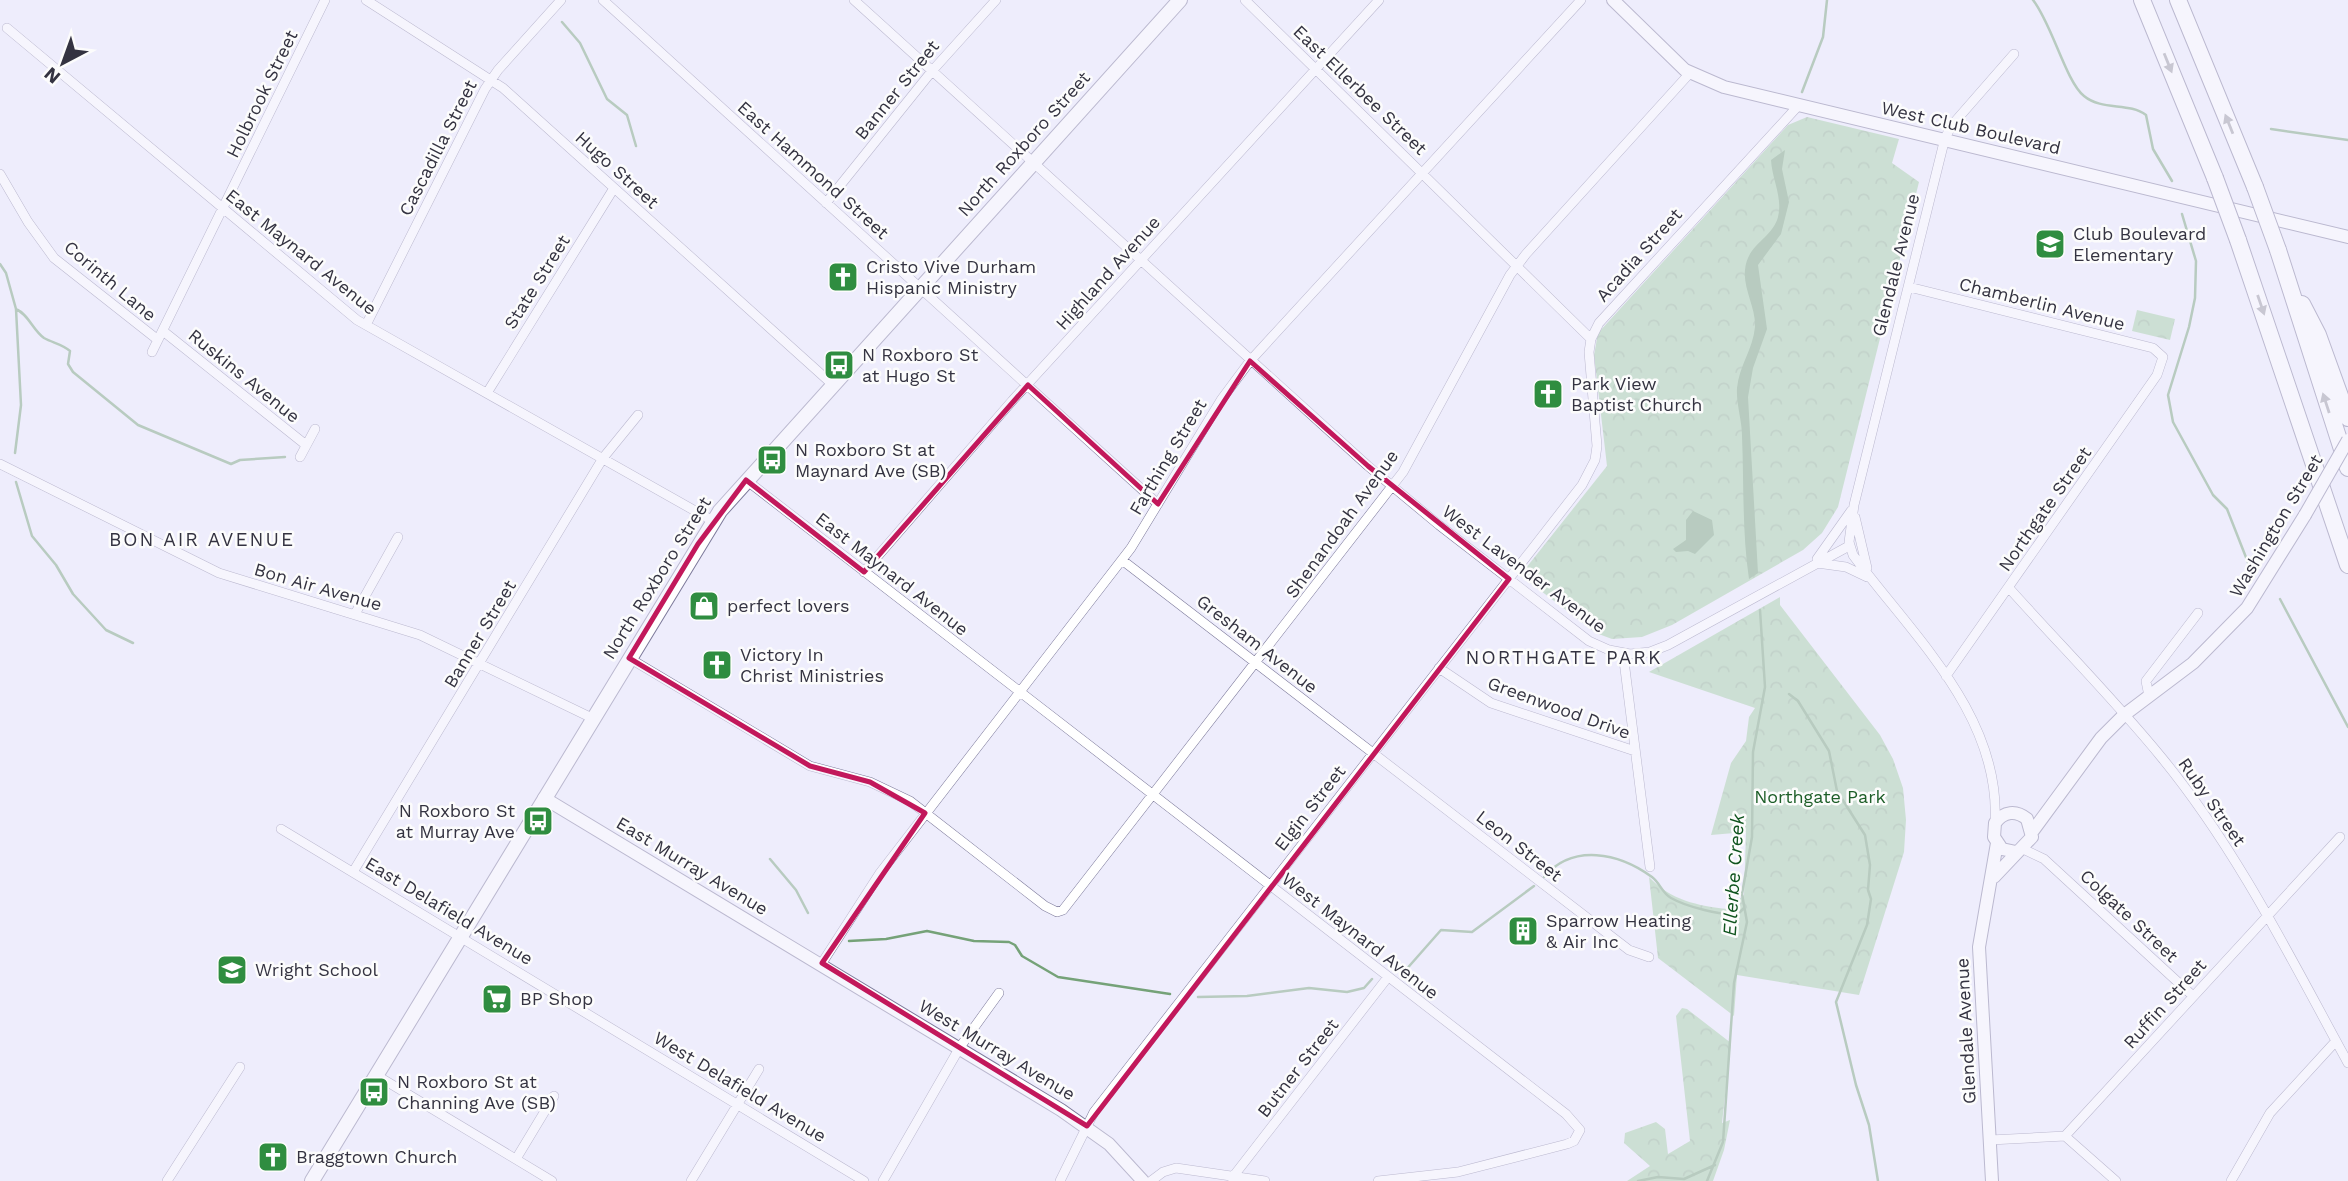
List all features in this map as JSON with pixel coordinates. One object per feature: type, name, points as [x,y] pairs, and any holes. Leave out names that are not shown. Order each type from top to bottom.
[{"type":"highway","points":[[2142,0],[2238,240],[2348,565]]},
{"type":"highway","points":[[2178,0],[2255,187],[2287,274],[2348,468]]},
{"type":"highway","points":[[2287,274],[2318,335],[2348,418]]},
{"type":"main road","name":"North Roxboro Street","points":[[312,1181],[713,521],[832,384],[1180,0]]},
{"type":"street","name":"Holbrook Street","points":[[152,352],[325,0]]},
{"type":"street","name":"Hugo Street","points":[[366,0],[491,79],[832,384]]},
{"type":"street","name":"Cascadilla Street","points":[[366,325],[491,79],[561,0]]},
{"type":"street","name":"East Hammond Street","points":[[603,0],[1158,503]]},
{"type":"street","name":"West Lavender Avenue","points":[[854,0],[1392,487],[1589,641],[1623,653],[1641,653],[1668,645],[1813,563],[1849,546]]},
{"type":"street","name":"Banner Street","points":[[826,203],[932,71],[996,0]]},
{"type":"street","name":"East Ellerbee Street","points":[[1245,0],[1591,339]]},
{"type":"street","name":"Highland Avenue","points":[[864,572],[1028,385],[1379,0]]},
{"type":"street","name":"Farthing Street","points":[[822,963],[880,873],[1122,559],[1222,400],[1250,361],[1581,0]]},
{"type":"street","name":"West Club Boulevard","points":[[1613,0],[1690,73],[1724,87],[2348,237]]},
{"type":"street","name":"East Maynard Avenue","points":[[7,28],[316,288],[366,325],[713,521]]},
{"type":"street","name":"Glendale Avenue","points":[[1996,822],[1994,789],[1983,743],[1966,707],[1946,676],[1871,580],[1849,546],[1854,505],[1945,138],[1952,125],[2014,54]]},
{"type":"street","name":"Shenandoah Avenue","points":[[925,813],[1051,910],[1063,910],[1257,664],[1392,487],[1517,266],[1690,73]]},
{"type":"street","name":"Acadia Street","points":[[1591,339],[1606,315],[1798,106]]},
{"type":"street","name":"Corinth Lane","points":[[0,174],[3,185],[54,258],[158,340]]},
{"type":"street","name":"State Street","points":[[487,393],[614,188]]},
{"type":"street","name":"Chamberlin Avenue","points":[[1909,287],[2153,348],[2163,357]]},
{"type":"street","name":"Ruskins Avenue","points":[[163,331],[306,446]]},
{"type":"street","name":"Elgin Street","points":[[1060,1181],[1087,1126],[1582,485],[1595,460],[1597,431],[1589,360],[1591,339]]},
{"type":"street","name":"Northgate Street","points":[[1946,676],[2157,375],[2163,357]]},
{"type":"street","name":"Banner Street","points":[[353,872],[603,458],[638,415]]},
{"type":"street","points":[[300,457],[315,429]]},
{"type":"street","name":"Washington Street","points":[[2032,835],[2101,737],[2124,715],[2193,663],[2230,628],[2261,590],[2348,440]]},
{"type":"street","name":"Bon Air Avenue","points":[[0,464],[219,573],[420,635],[592,718]]},
{"type":"street","name":"East Maynard Avenue","points":[[746,480],[1019,692]]},
{"type":"street","name":"Glendale Avenue","points":[[1813,563],[1854,505]]},
{"type":"street","name":"Glendale Avenue","points":[[1854,505],[1861,549],[1871,580]]},
{"type":"street","points":[[355,614],[398,537]]},
{"type":"street","name":"Gresham Avenue","points":[[1122,559],[1373,753]]},
{"type":"street","points":[[1813,563],[1846,567],[1871,580]]},
{"type":"street","name":"Ruby Street","points":[[2008,589],[2124,715],[2192,798],[2267,915],[2348,1063]]},
{"type":"street","points":[[2149,696],[2146,681],[2197,613]]},
{"type":"street","points":[[1623,653],[1650,867]]},
{"type":"street","points":[[629,658],[810,766],[870,782],[910,801],[925,813]]},
{"type":"street","name":"Greenwood Drive","points":[[1439,668],[1491,703],[1635,751]]},
{"type":"street","name":"West Maynard Avenue","points":[[1019,692],[1566,1114],[1580,1130],[1574,1141],[1567,1144],[1487,1167],[1378,1181]]},
{"type":"street","name":"Leon Street","points":[[1373,753],[1629,950],[1649,957]]},
{"type":"street","name":"Glendale Avenue","points":[[1994,789],[2016,813]]},
{"type":"street","name":"East Murray Avenue","points":[[544,798],[822,963]]},
{"type":"street","points":[[2016,813],[2029,822],[2032,835],[2019,850],[2006,851],[1997,844],[1993,832],[1996,822],[2004,815],[2052,803]]},
{"type":"street","name":"East Delafield Avenue","points":[[281,829],[600,1020]]},
{"type":"street","name":"Colgate Street","points":[[2032,835],[2044,859],[2193,996]]},
{"type":"street","name":"Ruffin Street","points":[[2065,1136],[2340,837]]},
{"type":"street","name":"Glendale Avenue","points":[[1992,1181],[1979,947],[1997,844]]},
{"type":"street","name":"Glendale Avenue","points":[[1992,880],[2019,850]]},
{"type":"street","name":"Colgate Street","points":[[2019,850],[2044,859]]},
{"type":"street","name":"West Murray Avenue","points":[[822,963],[1087,1126],[1109,1144],[1143,1181]]},
{"type":"street","name":"Butner Street","points":[[1232,1178],[1388,977]]},
{"type":"street","points":[[883,1181],[960,1046],[999,993]]},
{"type":"street","name":"West Delafield Avenue","points":[[600,1020],[864,1181]]},
{"type":"street","points":[[2231,1181],[2270,1113],[2336,1041]]},
{"type":"street","points":[[167,1181],[240,1067]]},
{"type":"street","points":[[691,1181],[760,1069]]},
{"type":"street","points":[[376,1074],[552,1181]]},
{"type":"street","points":[[516,1159],[554,1096]]},
{"type":"street","points":[[1990,1140],[2065,1136],[2116,1181]]},
{"type":"street","points":[[1151,1181],[1163,1172],[1176,1168],[1265,1181]]},
{"type":"highlighted area","points":[[1250,361],[1368,466],[1509,579],[1087,1126],[822,963],[925,813],[870,782],[810,766],[629,658],[698,544],[746,480],[864,572],[1028,385],[1158,504]]},
{"type":"green space","name":"Northgate Park","points":[[1807,117],[1899,139],[1892,163],[1919,182],[1838,507],[1822,533],[1803,550],[1672,625],[1642,637],[1612,639],[1596,633],[1528,581],[1522,573],[1607,466],[1594,355],[1598,333],[1788,125]]},
{"type":"green space","points":[[2137,310],[2175,319],[2170,340],[2132,331]]},
{"type":"green space","name":"Northgate Park","points":[[1780,597],[1780,605],[1880,735],[1893,759],[1903,788],[1906,820],[1904,852],[1859,995],[1737,975],[1734,1016],[1658,958],[1649,877],[1675,896],[1706,906],[1728,909],[1744,895],[1746,832],[1711,835],[1731,763],[1746,741],[1749,717],[1755,708],[1649,672]]},
{"type":"green space","points":[[1682,1008],[1731,1043],[1722,1123],[1730,1120],[1724,1150],[1713,1181],[1627,1181],[1650,1166],[1624,1143],[1625,1133],[1656,1122],[1665,1129],[1668,1154],[1690,1141],[1676,1016]]},
{"type":"shaded area","points":[[1785,150],[1782,169],[1789,202],[1781,234],[1758,265],[1767,329],[1753,368],[1748,397],[1758,573],[1749,579],[1744,525],[1742,430],[1737,394],[1738,380],[1755,327],[1745,270],[1750,254],[1771,231],[1778,217],[1779,203],[1771,160]]},
{"type":"shaded area","points":[[1693,511],[1712,520],[1714,535],[1695,554],[1688,551],[1676,552],[1673,549],[1686,540],[1686,520]]},
{"type":"waterway","name":"Ellerbe Creek","points":[[1802,92],[1823,37],[1827,0]]},
{"type":"waterway","points":[[2033,0],[2077,89],[2091,101],[2132,109],[2146,115],[2153,149],[2172,181]]},
{"type":"waterway","points":[[562,22],[580,43],[607,99],[627,115],[636,146]]},
{"type":"waterway","points":[[2271,129],[2348,140]]},
{"type":"waterway","points":[[2182,214],[2196,261],[2195,298],[2168,395],[2173,422],[2213,495],[2227,509],[2249,565]]},
{"type":"waterway","points":[[0,264],[6,273],[16,309],[21,405],[15,453]]},
{"type":"waterway","points":[[16,309],[44,338],[70,351],[68,364],[73,372],[138,425],[231,464],[240,460],[285,457]]},
{"type":"waterway","points":[[16,482],[32,536],[56,565],[73,594],[106,630],[133,643]]},
{"type":"waterway","points":[[2280,599],[2348,727]]},
{"type":"waterway","name":"Ellerbe Creek","points":[[1707,1181],[1723,1142],[1734,983],[1747,922],[1742,894],[1752,837],[1753,752],[1765,687],[1760,610]]},
{"type":"waterway","points":[[1789,694],[1798,701],[1829,751],[1837,791],[1865,835],[1870,865],[1868,890],[1871,899],[1867,925],[1836,1002],[1856,1085],[1869,1125],[1878,1181]]},
{"type":"waterway","points":[[1544,877],[1568,859],[1596,855],[1611,857],[1655,879],[1668,896],[1677,901],[1704,910],[1732,914],[1739,913],[1744,908]]},
{"type":"waterway","points":[[770,859],[796,890],[808,913]]},
{"type":"waterway","points":[[1404,972],[1441,930],[1472,932],[1534,886]]},
{"type":"waterway","points":[[849,941],[886,939],[927,931],[974,941],[1009,942],[1015,945],[1022,956],[1058,977],[1170,994]]},
{"type":"waterway","points":[[1198,997],[1247,996],[1309,988],[1347,992],[1364,988],[1372,979]]},
{"type":"waterway","points":[[1638,1181],[1658,1177],[1684,1179],[1715,1165]]},
{"type":"place","name":"Club Boulevard Elementary","points":[[2050,244]]},
{"type":"place","name":"Cristo Vive Durham Hispanic Ministry","points":[[843,277]]},
{"type":"place","name":"N Roxboro St at Hugo St","points":[[839,365]]},
{"type":"place","name":"Park View Baptist Church","points":[[1548,394]]},
{"type":"place","name":"N Roxboro St at Maynard Ave (SB)","points":[[772,460]]},
{"type":"place","name":"perfect lovers","points":[[704,606]]},
{"type":"place","name":"Victory In Christ Ministries","points":[[717,665]]},
{"type":"place","name":"N Roxboro St at Murray Ave","points":[[538,821]]},
{"type":"place","name":"Sparrow Heating & Air Inc","points":[[1523,931]]},
{"type":"place","name":"Wright School","points":[[232,970]]},
{"type":"place","name":"BP Shop","points":[[497,999]]},
{"type":"place","name":"N Roxboro St at Channing Ave (SB)","points":[[374,1092]]},
{"type":"place","name":"Braggtown Church","points":[[273,1157]]},
{"type":"district","name":"BON AIR AVENUE","points":[[202,539]]},
{"type":"district","name":"NORTHGATE PARK","points":[[1564,657]]}]
